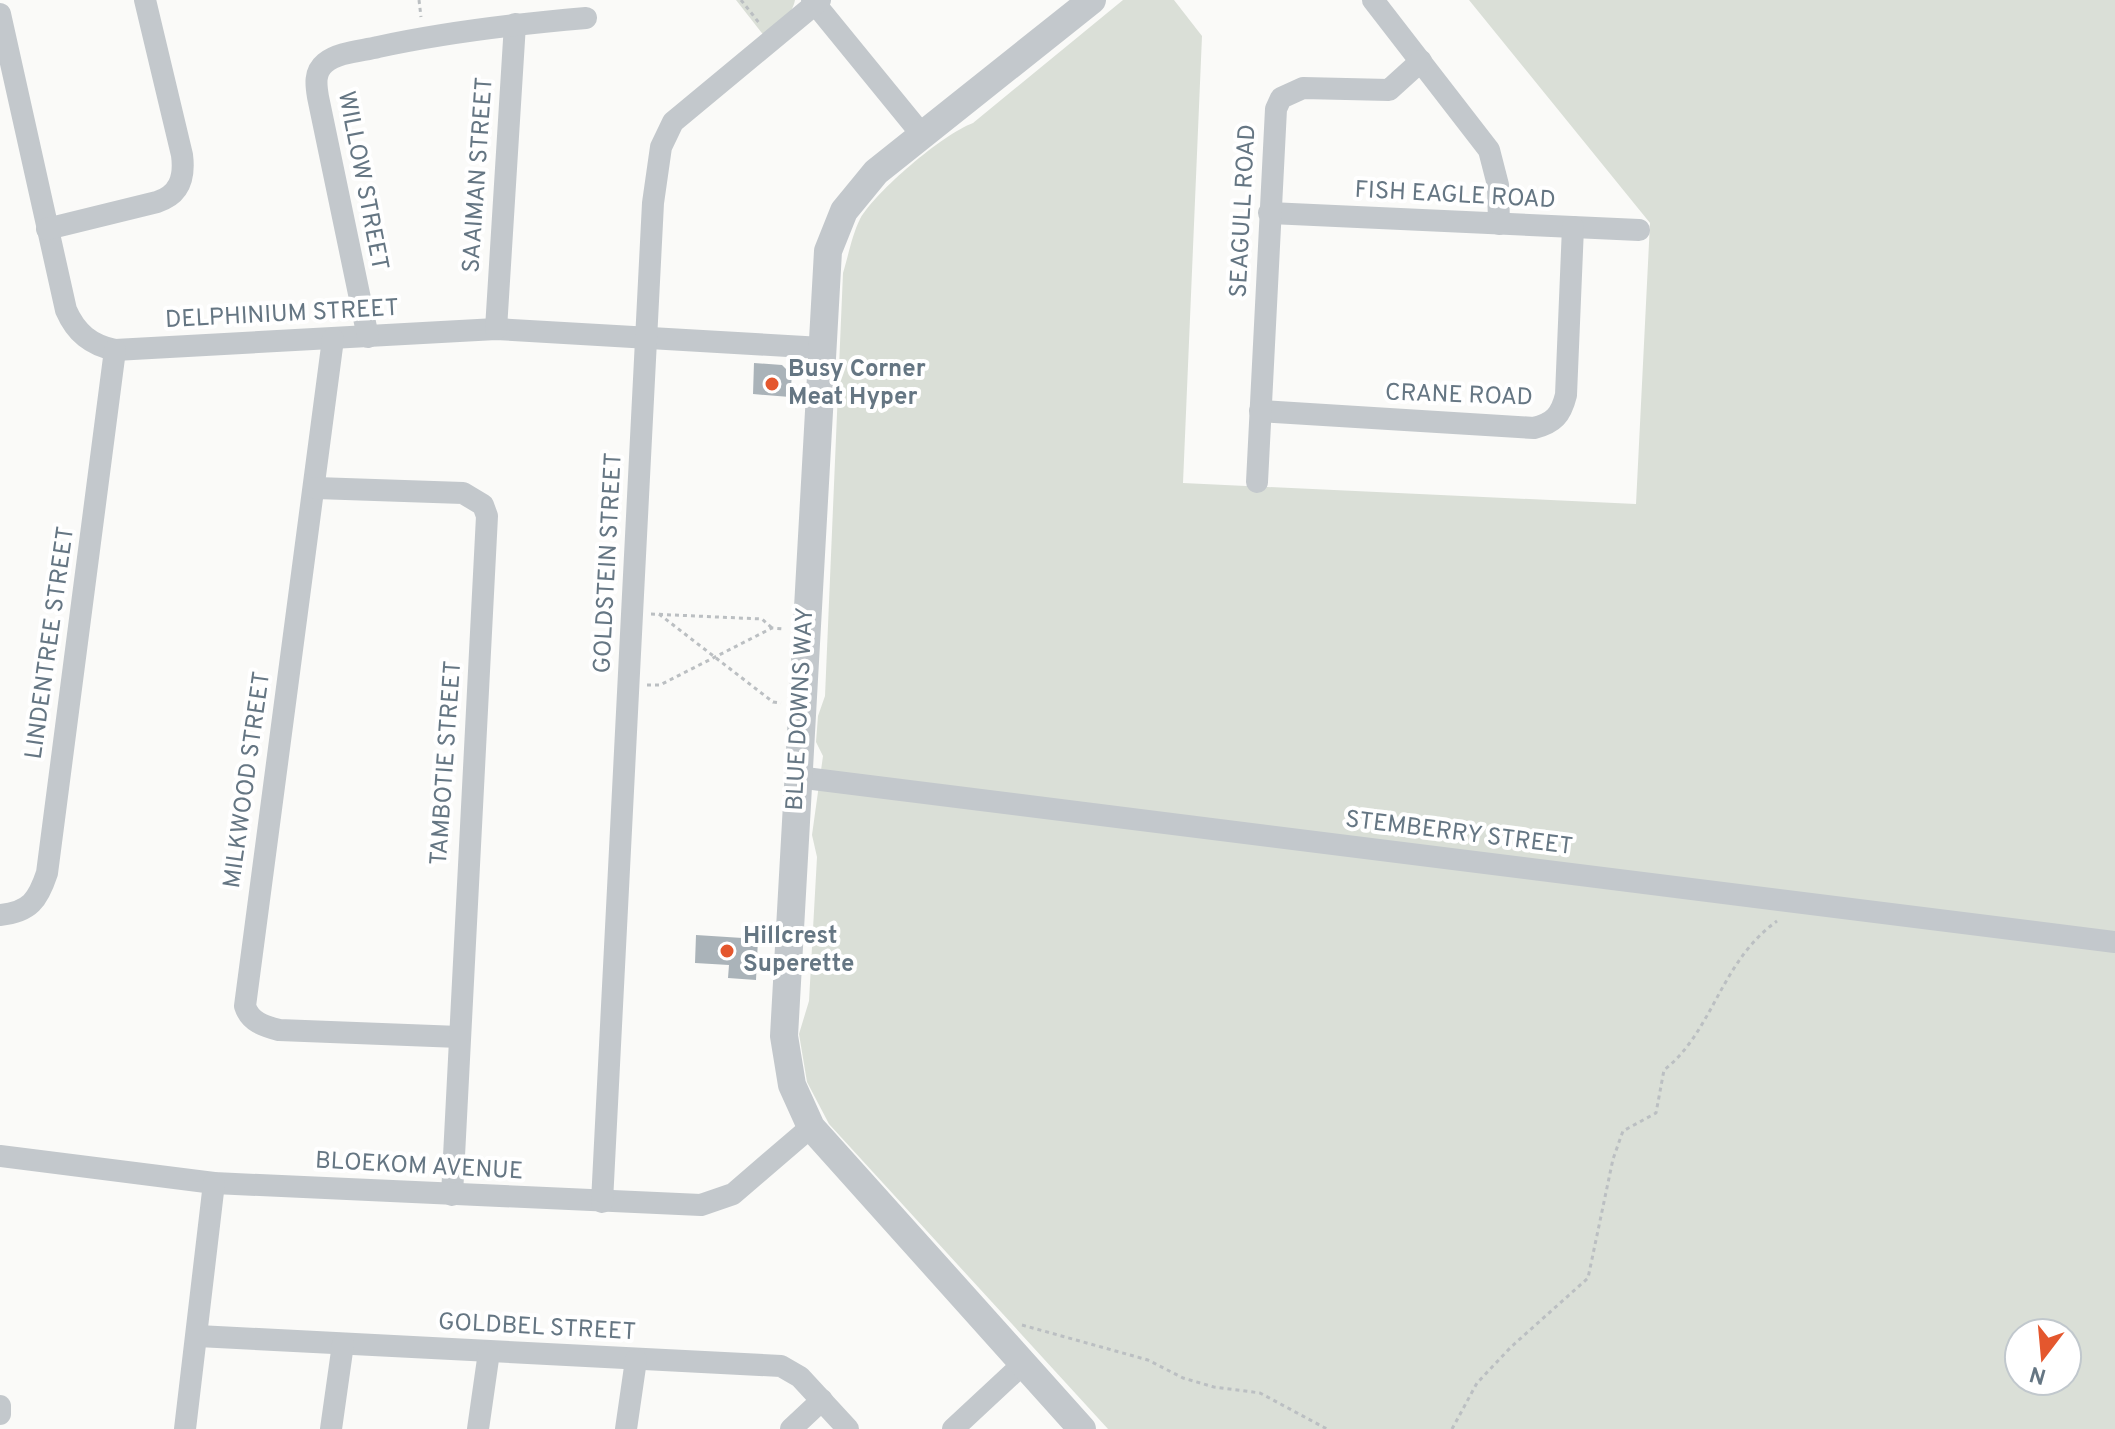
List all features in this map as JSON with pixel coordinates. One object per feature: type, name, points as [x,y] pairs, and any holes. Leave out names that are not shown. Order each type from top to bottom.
[{"type":"street","points":[[47,229],[168,199],[178,188],[184,172],[182,155],[145,0]]},
{"type":"street","name":"BLUE DOWNS WAY","points":[[1082,1429],[811,1127],[792,1085],[784,1036],[825,274],[835,230],[858,190],[1092,0]]},
{"type":"street","points":[[1373,0],[1489,150],[1498,185],[1499,224]]},
{"type":"street","points":[[816,1],[923,136]]},
{"type":"street","name":"GOLDSTEIN STREET","points":[[602,1202],[645,339],[653,203],[664,135],[673,122],[816,1]]},
{"type":"street","name":"DELPHINIUM STREET","points":[[0,14],[70,320],[84,337],[115,350],[496,329],[822,348]]},
{"type":"street","name":"WILLOW STREET","points":[[368,337],[318,97],[318,70],[326,62],[345,54],[437,34],[586,18]]},
{"type":"street","name":"SAAIMAN STREET","points":[[496,329],[515,24]]},
{"type":"street","name":"SEAGULL ROAD","points":[[1257,482],[1274,120],[1281,98],[1303,88],[1389,90],[1421,61]]},
{"type":"street","name":"FISH EAGLE ROAD","points":[[1269,213],[1639,230]]},
{"type":"street","name":"CRANE ROAD","points":[[1260,411],[1534,428],[1547,425],[1558,417],[1566,395],[1573,227]]},
{"type":"street","name":"MILKWOOD STREET","points":[[333,339],[316,488],[245,1006],[248,1015],[261,1025],[279,1030],[459,1037]]},
{"type":"street","name":"LINDENTREE STREET","points":[[0,915],[18,914],[32,905],[47,873],[115,350]]},
{"type":"street","name":"TAMBOTIE STREET","points":[[316,488],[463,493],[483,505],[487,516],[452,1195]]},
{"type":"street","name":"STEMBERRY STREET","points":[[797,777],[2115,942]]},
{"type":"street","name":"BLOEKOM AVENUE","points":[[0,1156],[214,1183],[689,1206],[723,1200],[811,1127]]},
{"type":"street","points":[[185,1429],[214,1183]]},
{"type":"street","name":"GOLDBEL STREET","points":[[198,1336],[781,1366],[795,1372],[848,1429]]},
{"type":"street","points":[[331,1429],[343,1344]]},
{"type":"street","points":[[478,1429],[489,1352]]},
{"type":"street","points":[[626,1429],[636,1360]]},
{"type":"street","points":[[953,1429],[1024,1363]]},
{"type":"street","points":[[791,1429],[822,1400]]},
{"type":"street","points":[[0,1406],[0,1414]]},
{"type":"path","points":[[741,0],[773,39]]},
{"type":"path","points":[[632,613],[762,619],[772,628]]},
{"type":"path","points":[[659,614],[773,702],[789,704]]},
{"type":"path","points":[[629,684],[660,685],[772,628],[793,630]]},
{"type":"path","points":[[1452,1429],[1477,1383],[1511,1347],[1588,1278],[1613,1159],[1623,1131],[1656,1113],[1664,1070],[1684,1055],[1715,995],[1754,937],[1782,918],[1786,902]]},
{"type":"path","points":[[1016,1323],[1148,1360],[1183,1378],[1214,1387],[1260,1393],[1327,1429]]},
{"type":"shaded area","points":[[736,0],[795,0],[787,16],[765,37]]},
{"type":"shaded area","points":[[1123,0],[1174,0],[1202,36],[1183,483],[1636,504],[1650,223],[1469,0],[2115,0],[2115,1429],[1108,1429],[829,1124],[807,1082],[799,1034],[809,1001],[817,857],[812,835],[823,756],[816,742],[818,716],[825,696],[843,273],[857,225],[868,207],[928,151],[973,123]]},
{"type":"building","name":"Busy Corner Meat Hyper","points":[[754,363],[782,365],[792,375],[790,397],[753,394]]},
{"type":"building","name":"Hillcrest Superette","points":[[696,935],[758,939],[756,980],[728,978],[729,965],[695,963]]},
{"type":"place","name":"Busy Corner Meat Hyper","points":[[772,384]]},
{"type":"place","name":"Hillcrest Superette","points":[[727,951]]}]
